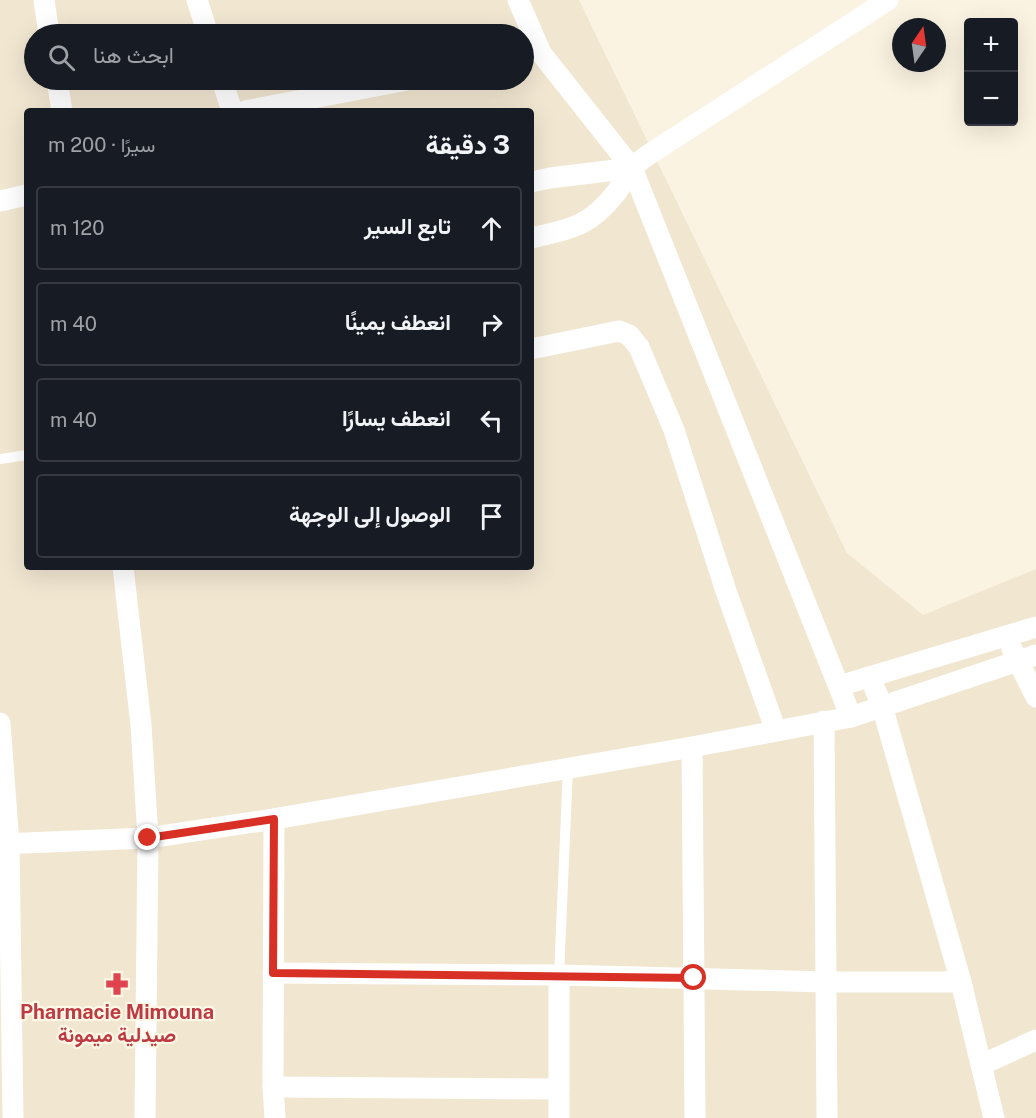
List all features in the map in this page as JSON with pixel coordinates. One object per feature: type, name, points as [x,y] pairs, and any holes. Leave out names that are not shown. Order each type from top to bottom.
[{"type":"street","points":[[44,0],[48,24]]},
{"type":"street","points":[[197,0],[205,24]]},
{"type":"street","points":[[518,0],[524,24]]},
{"type":"street","points":[[534,237],[568,230],[586,223],[598,214],[616,193],[632,168],[648,155],[888,0]]},
{"type":"street","points":[[534,57],[632,168],[851,717]]},
{"type":"street","points":[[59,90],[62,108]]},
{"type":"street","points":[[225,90],[231,108]]},
{"type":"street","points":[[261,108],[355,90]]},
{"type":"street","points":[[534,181],[632,168]]},
{"type":"street","points":[[0,201],[24,196]]},
{"type":"street","points":[[534,348],[619,331],[629,334],[639,347],[674,430],[726,591],[776,731]]},
{"type":"street","points":[[123,570],[141,725],[148,838],[145,1118]]},
{"type":"street","points":[[839,686],[1036,627]]},
{"type":"street","points":[[1005,637],[1027,658],[1036,697]]},
{"type":"street","points":[[4,844],[148,838],[274,819],[692,747],[851,717],[1027,658]]},
{"type":"street","points":[[870,677],[882,706],[961,982],[994,1118]]},
{"type":"street","points":[[824,721],[827,1118]]},
{"type":"street","points":[[0,723],[13,1118]]},
{"type":"street","points":[[692,747],[695,1118]]},
{"type":"street","points":[[274,819],[273,1087],[275,1118]]},
{"type":"street","points":[[273,973],[961,982]]},
{"type":"street","points":[[559,975],[559,1118]]},
{"type":"street","points":[[981,1065],[1036,1040]]},
{"type":"street","points":[[273,1087],[559,1089]]},
{"type":"lane","points":[[0,459],[24,455]]},
{"type":"lane","points":[[559,975],[568,768]]},
{"type":"shaded area","points":[[0,0],[579,0],[847,553],[923,615],[1036,569],[1036,1118],[0,1118]]},
{"type":"place","name":"Pharmacie Mimouna صيدلية ميمونة","points":[[117,984]]},
{"type":"route","points":[[148,838],[274,819],[273,973],[694,978]]}]
